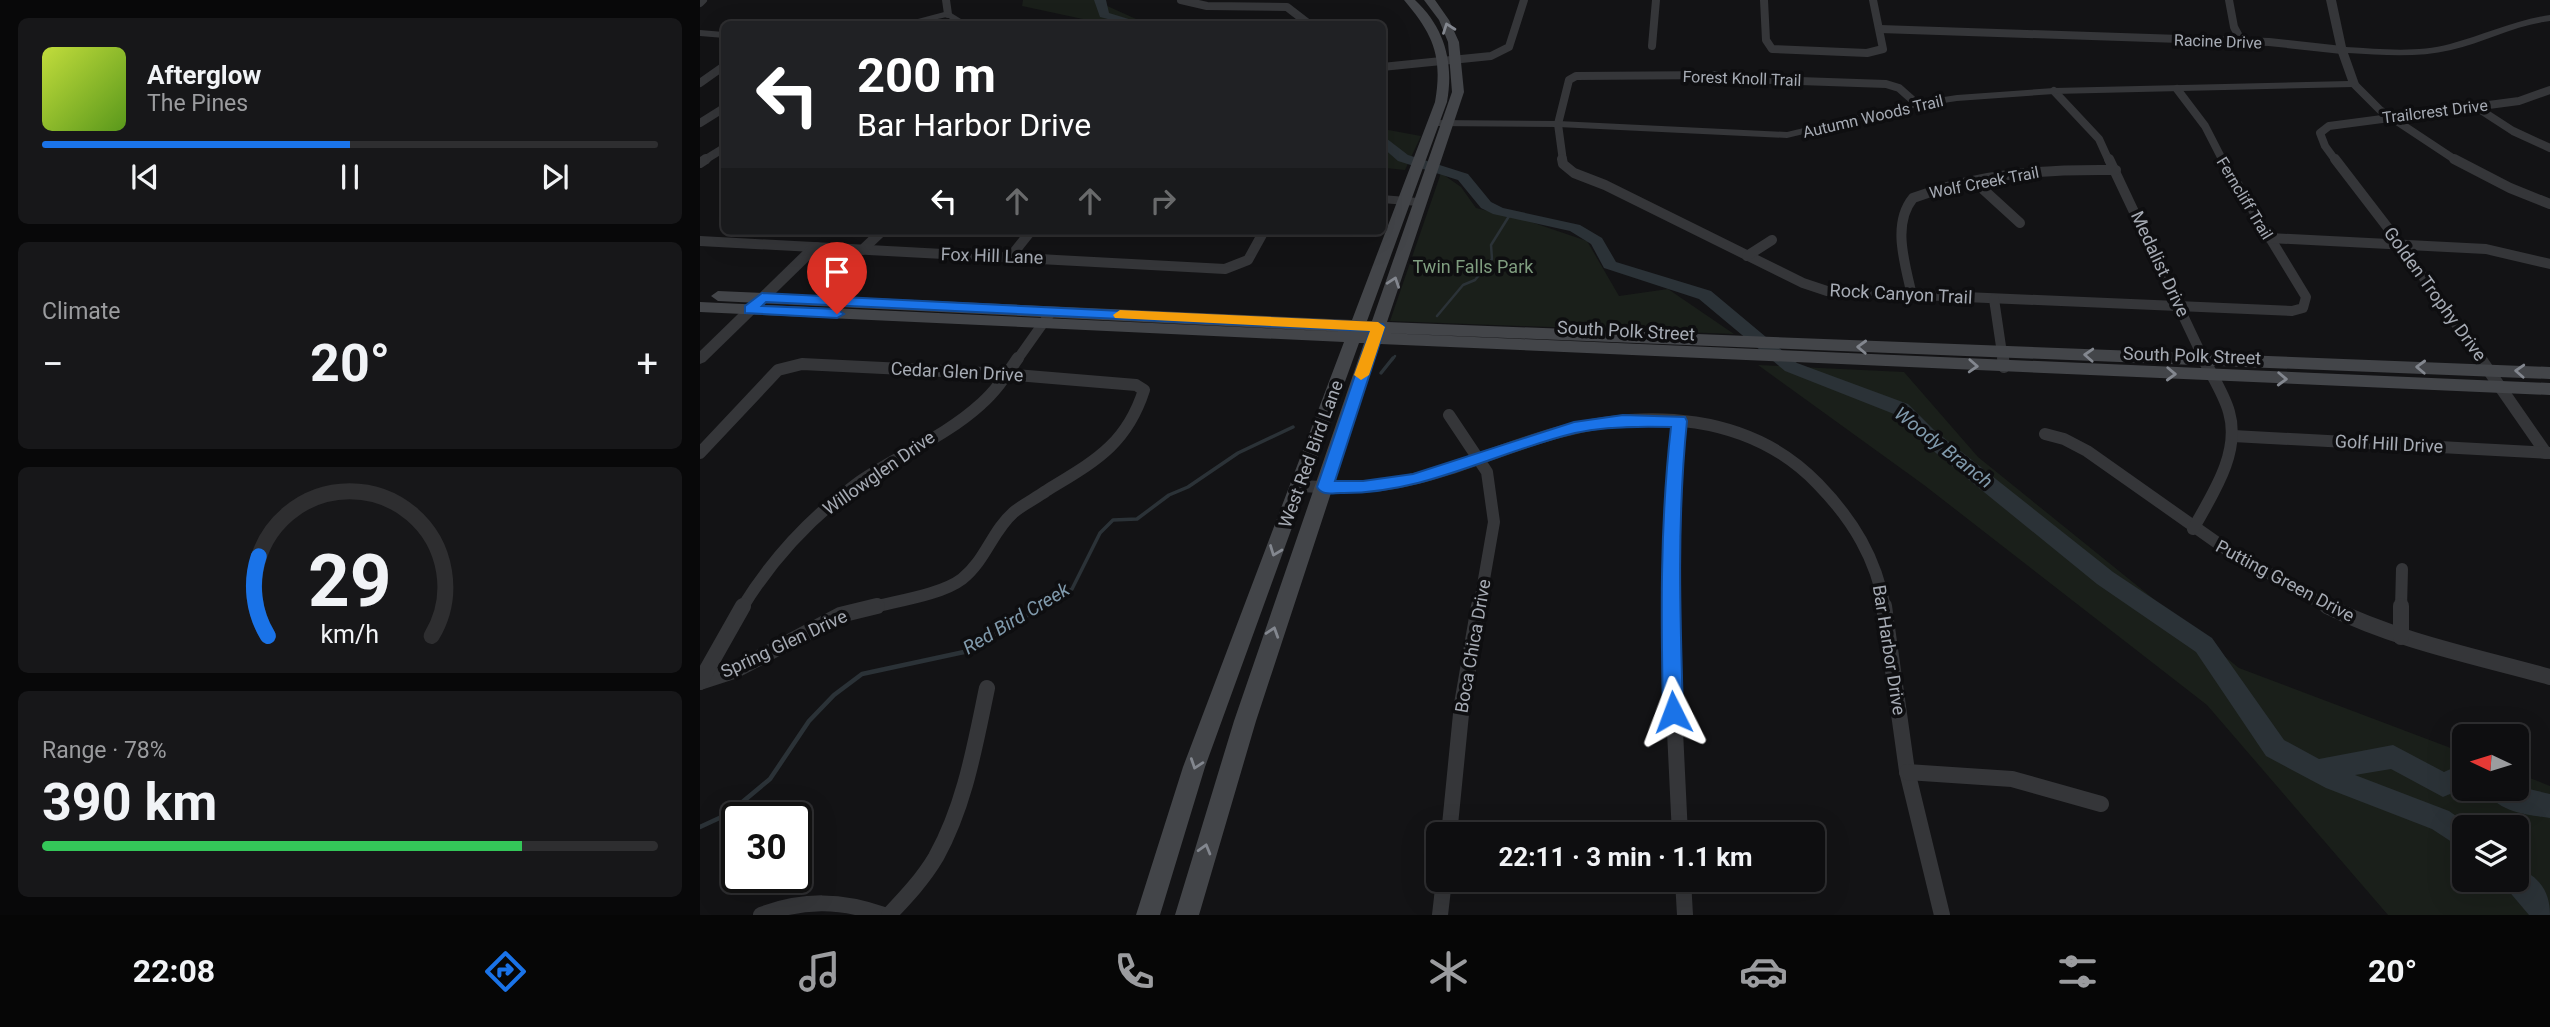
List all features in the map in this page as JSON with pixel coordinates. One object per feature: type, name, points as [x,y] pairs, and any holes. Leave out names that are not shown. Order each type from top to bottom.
[{"type":"main road","name":"West Red Bird Lane","points":[[1409,0],[1435,33],[1451,61],[1434,123],[1433,147]]},
{"type":"main road","name":"West Red Bird Lane","points":[[1148,915],[1194,767],[1299,486],[1366,333],[1433,147],[1448,124],[1458,92],[1443,16],[1429,0]]},
{"type":"main road","name":"South Polk Street","points":[[700,295],[1046,318]]},
{"type":"main road","name":"South Polk Street","points":[[700,307],[1046,318],[1366,333],[1734,356],[2002,359]]},
{"type":"main road","name":"West Red Bird Lane","points":[[1187,915],[1226,776],[1276,622],[1325,487],[1366,333]]},
{"type":"main road","name":"South Polk Street","points":[[1366,333],[1802,345],[2002,359],[2210,368],[2550,389]]},
{"type":"main road","name":"South Polk Street","points":[[2210,368],[2489,370],[2550,373]]},
{"type":"street","points":[[946,0],[948,14]]},
{"type":"street","points":[[1181,0],[1201,5],[1280,5],[1289,8],[1305,21]]},
{"type":"street","points":[[1280,5],[1291,0]]},
{"type":"street","points":[[1386,67],[1491,57],[1507,50],[1524,0]]},
{"type":"street","points":[[1651,46],[1656,0]]},
{"type":"street","points":[[1764,0],[1766,40],[1769,47],[1777,50],[1879,52],[1883,49],[1873,0]]},
{"type":"street","points":[[2229,0],[2234,27],[2242,42]]},
{"type":"street","points":[[2331,0],[2342,50],[2354,84],[2366,99],[2431,147],[2550,204]]},
{"type":"street","points":[[917,21],[948,14],[959,21]]},
{"type":"street","name":"Racine Drive","points":[[1880,29],[2242,42],[2390,53],[2436,50],[2517,23],[2550,18]]},
{"type":"street","points":[[700,33],[721,35]]},
{"type":"street","points":[[700,83],[721,68]]},
{"type":"street","name":"Forest Knoll Trail","points":[[1567,88],[1569,80],[1584,75],[1718,75],[1746,79],[1886,84],[1899,88],[1917,104]]},
{"type":"street","name":"Autumn Woods Trail","points":[[1434,123],[1558,124],[1787,135],[1917,104],[1957,98],[2054,91],[2354,84]]},
{"type":"street","name":"Rock Canyon Trail","points":[[1567,88],[1558,124],[1561,155],[1567,169],[1747,256],[1827,291],[2292,311],[2303,308]]},
{"type":"street","name":"Ferncliff Trail","points":[[2177,89],[2205,126],[2306,297],[2303,308]]},
{"type":"street","name":"Medalist Drive","points":[[2054,91],[2066,107],[2099,139],[2116,170],[2210,368],[2229,412],[2233,436]]},
{"type":"street","name":"Trailcrest Drive","points":[[2320,133],[2329,126],[2519,101],[2550,91]]},
{"type":"street","points":[[2476,107],[2513,131],[2550,148]]},
{"type":"street","points":[[700,123],[721,110]]},
{"type":"street","name":"Golden Trophy Drive","points":[[2320,133],[2325,146],[2401,245],[2548,453]]},
{"type":"street","points":[[700,163],[721,150]]},
{"type":"street","name":"Wolf Creek Trail","points":[[1912,296],[1901,225],[1904,207],[1913,198],[1974,181],[2040,170],[2116,170]]},
{"type":"street","points":[[1974,181],[2020,223]]},
{"type":"street","points":[[1386,199],[1414,202]]},
{"type":"street","points":[[727,242],[735,235]]},
{"type":"street","points":[[862,250],[878,235]]},
{"type":"street","points":[[1011,256],[1028,235]]},
{"type":"street","name":"Fox Hill Lane","points":[[700,241],[1011,256],[1225,270],[1248,260],[1262,235]]},
{"type":"street","points":[[2269,238],[2486,249],[2550,264]]},
{"type":"street","points":[[1747,256],[1772,240]]},
{"type":"street","points":[[700,359],[816,246]]},
{"type":"street","points":[[1994,299],[2002,359]]},
{"type":"street","name":"Willowglen Drive","points":[[700,682],[724,633],[746,597],[807,524],[857,484],[980,405],[1046,318]]},
{"type":"street","name":"Cedar Glen Drive","points":[[700,453],[778,370],[802,364],[1005,374],[1136,386]]},
{"type":"street","name":"Spring Glen Drive","points":[[700,682],[734,671],[840,615],[932,592],[961,580],[987,553],[1000,526],[1016,510],[1108,452],[1129,426],[1143,399],[1144,390],[1136,386]]},
{"type":"street","points":[[1449,415],[1479,460]]},
{"type":"street","name":"Bar Harbor Drive","points":[[1299,486],[1363,487],[1413,480],[1574,428],[1623,421],[1679,421],[1723,426],[1766,441],[1812,476],[1848,516],[1868,550],[1878,576],[1892,656],[1907,772],[1942,915]]},
{"type":"street","points":[[1679,421],[1669,567],[1679,822]]},
{"type":"street","name":"Putting Green Drive","points":[[2045,434],[2087,450],[2193,529],[2277,580],[2348,616],[2401,637],[2550,677]]},
{"type":"street","points":[[2193,529],[2228,460],[2233,436]]},
{"type":"street","name":"Golf Hill Drive","points":[[2233,436],[2548,453]]},
{"type":"street","name":"Boca Chica Drive","points":[[1450,822],[1462,704],[1494,522],[1487,472],[1479,460]]},
{"type":"street","points":[[2401,637],[2402,569]]},
{"type":"street","points":[[889,915],[922,878],[948,831],[971,761],[988,688]]},
{"type":"street","points":[[1907,772],[2012,779],[2101,804]]},
{"type":"street","points":[[1440,915],[1443,892]]},
{"type":"street","points":[[1684,892],[1685,915]]},
{"type":"street","points":[[761,915],[798,904],[824,901],[860,906],[884,915]]},
{"type":"green space","points":[[1023,0],[1094,0],[1136,19],[1162,21],[1092,21],[1022,6]]},
{"type":"green space","points":[[1386,130],[1421,136],[1405,170],[1386,168]]},
{"type":"green space","name":"Twin Falls Park","points":[[1441,173],[1461,187],[1476,208],[1528,221],[1587,241],[1619,296],[1668,289],[1734,334],[1390,321]]},
{"type":"green space","points":[[1758,365],[1904,372],[1978,457],[2239,668],[2452,748],[2452,802],[2529,802],[2529,778],[2550,786],[2550,915],[2388,915],[2207,705],[1924,485]]},
{"type":"waterway","name":"Woody Branch","points":[[1100,0],[1104,15],[1127,21]]},
{"type":"waterway","name":"Woody Branch","points":[[1386,143],[1403,158],[1463,177],[1486,205],[1498,211],[1575,228],[1597,241],[1610,265],[1705,295],[1791,367],[1901,409],[1927,435],[2105,578],[2204,645],[2275,748],[2335,780],[2440,820],[2452,828]]},
{"type":"waterway","name":"Red Bird Creek","points":[[1437,316],[1463,285],[1475,280],[1492,259],[1491,245],[1511,213]]},
{"type":"waterway","name":"Red Bird Creek","points":[[1392,360],[1395,356]]},
{"type":"waterway","name":"Red Bird Creek","points":[[1381,373],[1393,358]]},
{"type":"waterway","name":"Red Bird Creek","points":[[1040,608],[1072,589],[1100,533],[1113,520],[1137,519],[1169,495],[1188,487],[1238,453],[1293,427]]},
{"type":"waterway","name":"Red Bird Creek","points":[[700,827],[728,814],[770,779],[809,721],[834,695],[862,674],[964,652],[1043,606]]},
{"type":"waterway","name":"Woody Branch","points":[[2320,770],[2393,757],[2443,785],[2452,781]]},
{"type":"waterway","name":"Woody Branch","points":[[2526,802],[2550,806]]},
{"type":"waterway","points":[[2529,892],[2544,915]]},
{"type":"slow traffic","points":[[1120,315],[1378,327],[1361,375]]},
{"type":"route","points":[[837,314],[750,310],[762,298],[1378,327],[1325,487],[1363,487],[1413,480],[1574,428],[1623,421],[1679,421],[1669,567],[1673,712]]}]
